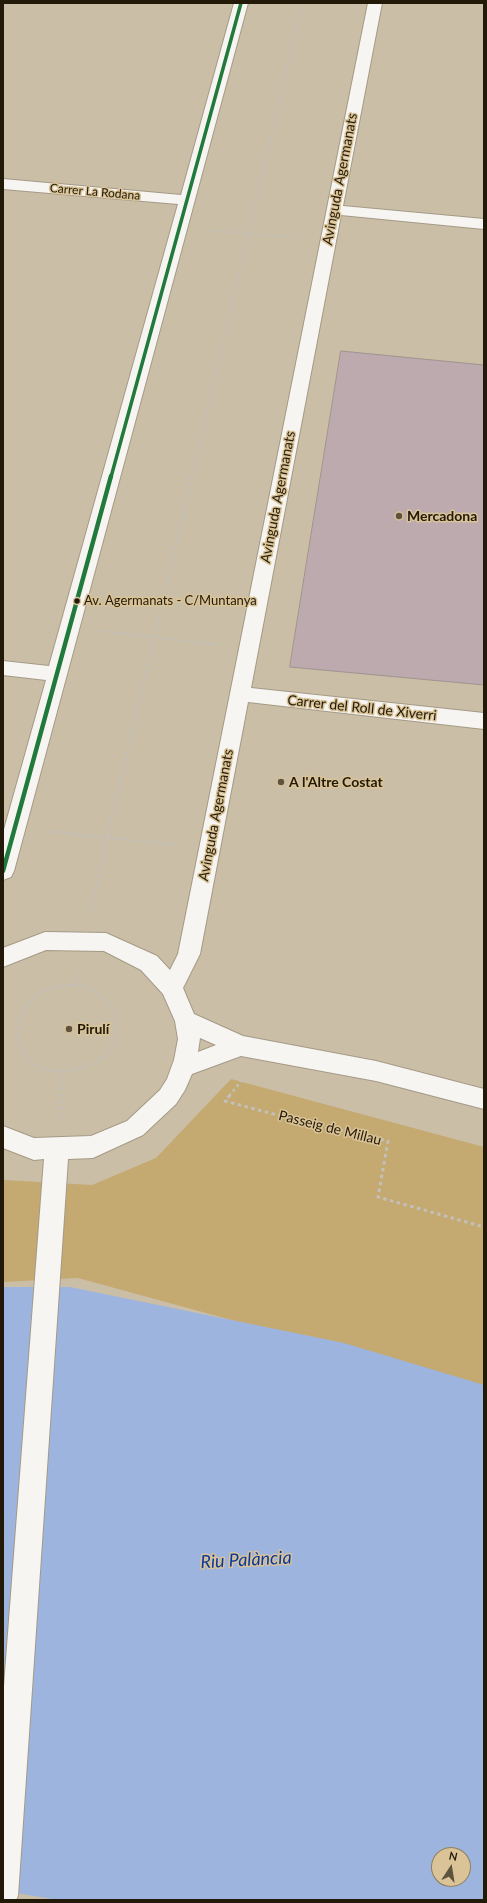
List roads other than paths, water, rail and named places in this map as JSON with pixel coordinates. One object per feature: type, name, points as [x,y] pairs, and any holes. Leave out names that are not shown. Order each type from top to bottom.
[{"type":"street","points":[[3,871],[240,3]]},
{"type":"street","name":"Avinguda Agermanats","points":[[172,988],[189,954],[375,3]]},
{"type":"street","name":"Carrer La Rodana","points":[[3,184],[186,200]]},
{"type":"street","points":[[334,210],[484,224]]},
{"type":"street","points":[[3,668],[57,674]]},
{"type":"street","name":"Carrer del Roll de Xiverri","points":[[239,694],[484,721]]},
{"type":"street","points":[[3,958],[45,940],[106,942],[149,963],[172,988],[186,1021],[189,1039],[185,1060],[168,1097],[135,1128],[93,1147],[34,1150],[3,1137]]},
{"type":"street","points":[[186,1021],[241,1046],[376,1071],[484,1099]]},
{"type":"street","points":[[181,1068],[241,1046]]},
{"type":"street","points":[[3,1896],[57,1148]]},
{"type":"water","name":"Riu Palància","points":[[3,1287],[70,1287],[344,1343],[484,1385],[484,1900],[59,1900],[3,1891]]},
{"type":"place","name":"Mercadona","points":[[399,516]]},
{"type":"place","name":"Av. Agermanats - C/Muntanya","points":[[77,601]]},
{"type":"place","name":"A l'Altre Costat","points":[[281,782]]},
{"type":"place","name":"Pirulí","points":[[69,1029]]}]
